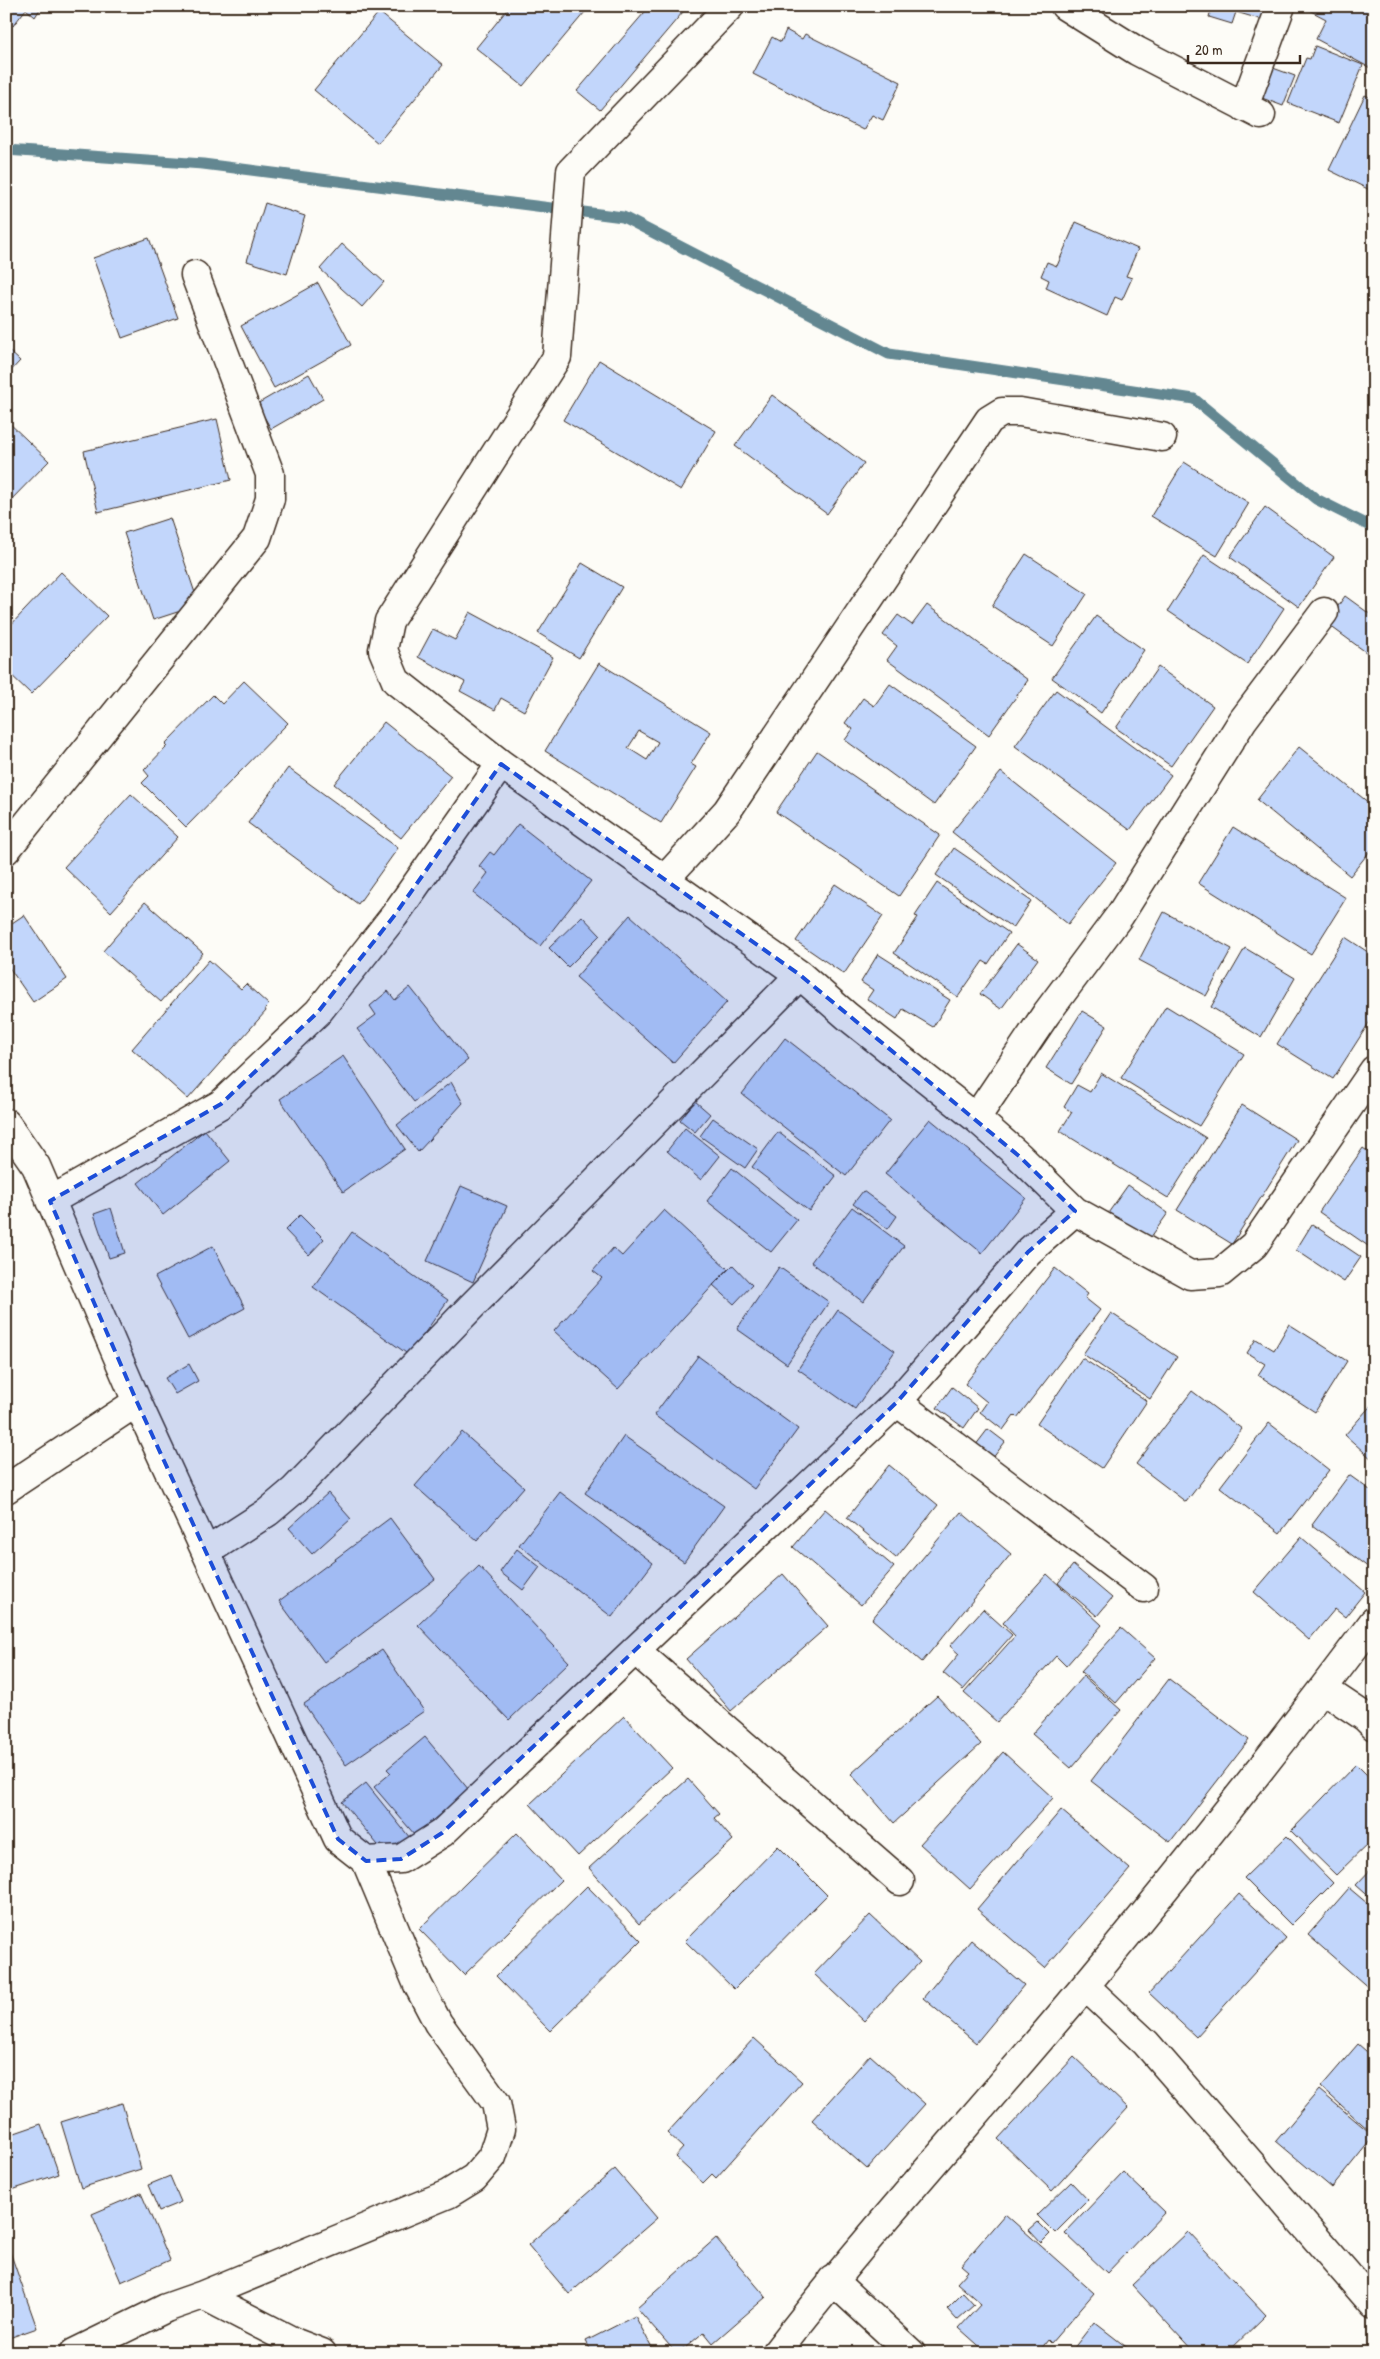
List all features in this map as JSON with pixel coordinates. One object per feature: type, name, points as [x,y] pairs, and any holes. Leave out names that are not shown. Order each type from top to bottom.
[{"type":"street","points":[[730,6],[571,171],[557,357],[389,621],[383,650],[396,682],[501,764],[666,879],[800,976],[847,1016],[976,1118],[1019,1156],[1075,1211],[1190,1275],[1220,1273],[1254,1245],[1374,1070]]},
{"type":"street","points":[[1065,6],[1137,51],[1253,111],[1280,6]]},
{"type":"street","points":[[6,850],[257,538],[270,499],[270,474],[195,275]]},
{"type":"street","points":[[666,879],[727,810],[990,420],[1002,412],[1020,412],[1162,437]]},
{"type":"street","points":[[976,1118],[1046,1014],[1120,915],[1243,720],[1324,612]]},
{"type":"street","points":[[50,1200],[221,1104],[318,1012],[394,916],[501,764]]},
{"type":"street","points":[[206,1552],[268,1512],[294,1490],[471,1307],[800,976]]},
{"type":"street","points":[[6,1123],[36,1166],[137,1402],[338,1839],[366,1861],[418,1985],[438,2023],[496,2103],[501,2129],[492,2157],[474,2178],[448,2194],[166,2308],[74,2353]]},
{"type":"street","points":[[366,1861],[401,1859],[442,1832],[897,1402],[1028,1252],[1075,1211]]},
{"type":"street","points":[[6,1488],[137,1402]]},
{"type":"street","points":[[897,1402],[1144,1588]]},
{"type":"street","points":[[776,2353],[832,2280],[1084,1986],[1323,1689],[1374,1621]]},
{"type":"street","points":[[635,1650],[900,1881]]},
{"type":"street","points":[[1323,1689],[1365,1717],[1374,1726]]},
{"type":"street","points":[[1084,1986],[1146,2043],[1374,2305]]},
{"type":"street","points":[[832,2280],[911,2353]]},
{"type":"street","points":[[202,2295],[297,2348],[322,2353]]},
{"type":"highlighted area","points":[[501,764],[800,975],[1019,1156],[1075,1211],[1028,1252],[897,1402],[442,1833],[401,1859],[366,1861],[338,1839],[137,1402],[50,1201],[221,1104],[318,1012],[394,916]]},
{"type":"building","points":[[6,6],[42,6],[35,17],[26,9],[13,26],[6,21]]},
{"type":"building","points":[[510,6],[590,6],[523,86],[476,48]]},
{"type":"building","points":[[650,6],[688,6],[600,110],[577,91]]},
{"type":"building","points":[[1212,6],[1267,6],[1263,20],[1236,12],[1232,24],[1209,17]]},
{"type":"building","points":[[1312,6],[1374,6],[1374,70],[1316,39],[1326,19],[1309,10]]},
{"type":"building","points":[[379,12],[443,65],[378,143],[314,90]]},
{"type":"building","points":[[786,30],[802,39],[805,34],[901,82],[883,120],[872,115],[863,130],[753,74],[772,37],[781,42]]},
{"type":"building","points":[[1315,46],[1363,65],[1339,123],[1288,103],[1306,58],[1310,59]]},
{"type":"building","points":[[1273,68],[1295,76],[1283,106],[1262,98]]},
{"type":"building","points":[[1365,95],[1374,99],[1374,192],[1329,170]]},
{"type":"building","points":[[265,203],[305,216],[287,274],[247,261]]},
{"type":"building","points":[[1076,222],[1138,249],[1126,276],[1132,278],[1122,300],[1115,297],[1107,316],[1046,288],[1049,280],[1041,276],[1047,262],[1057,266]]},
{"type":"building","points":[[149,238],[178,318],[122,338],[93,258]]},
{"type":"building","points":[[342,244],[384,282],[362,307],[320,269]]},
{"type":"building","points":[[318,283],[351,345],[274,388],[241,326]]},
{"type":"building","points":[[6,348],[20,361],[6,376]]},
{"type":"building","points":[[599,360],[716,431],[681,490],[563,420]]},
{"type":"building","points":[[309,374],[323,399],[271,429],[257,404]]},
{"type":"building","points":[[772,395],[864,463],[827,514],[735,446]]},
{"type":"building","points":[[217,419],[231,480],[98,512],[84,451]]},
{"type":"building","points":[[6,420],[49,461],[6,505]]},
{"type":"building","points":[[1184,462],[1249,503],[1217,556],[1151,516]]},
{"type":"building","points":[[1265,507],[1334,557],[1299,607],[1230,557]]},
{"type":"building","points":[[170,518],[199,605],[153,620],[124,533]]},
{"type":"building","points":[[1026,554],[1087,594],[1053,646],[992,606]]},
{"type":"building","points":[[1204,555],[1284,608],[1247,664],[1168,611]]},
{"type":"building","points":[[582,563],[622,587],[579,658],[538,633]]},
{"type":"building","points":[[61,572],[107,616],[31,694],[6,670],[6,630]]},
{"type":"building","points":[[1345,596],[1374,617],[1374,658],[1326,623]]},
{"type":"building","points":[[927,605],[1028,680],[989,735],[887,660],[897,646],[883,635],[898,615],[912,625]]},
{"type":"building","points":[[470,612],[553,657],[524,711],[501,698],[495,710],[460,691],[465,682],[418,657],[433,629],[455,640]]},
{"type":"building","points":[[1096,616],[1144,650],[1101,713],[1052,678]]},
{"type":"building","points":[[599,663],[711,732],[691,764],[696,767],[661,823],[545,751]],"holes":[[[639,731],[658,742],[647,760],[628,748]]]},
{"type":"building","points":[[1158,667],[1213,706],[1171,766],[1116,728]]},
{"type":"building","points":[[244,681],[288,723],[186,827],[142,783],[149,776],[144,770],[167,746],[165,744],[213,695],[222,704]]},
{"type":"building","points":[[890,684],[976,746],[934,805],[845,740],[853,729],[845,723],[863,698],[874,706]]},
{"type":"building","points":[[1056,690],[1171,775],[1130,830],[1015,746]]},
{"type":"building","points":[[384,722],[451,776],[401,838],[334,784]]},
{"type":"building","points":[[1299,747],[1374,807],[1374,846],[1350,876],[1257,800]]},
{"type":"building","points":[[817,751],[940,835],[899,896],[776,812]]},
{"type":"building","points":[[288,768],[398,848],[358,904],[248,823]]},
{"type":"building","points":[[1001,772],[1116,863],[1068,924],[952,832]]},
{"type":"building","points":[[131,794],[178,837],[111,912],[64,867]]},
{"type":"building","points":[[518,824],[591,881],[540,946],[473,893],[488,873],[479,866],[490,852],[494,855]]},
{"type":"building","points":[[1233,827],[1346,898],[1311,954],[1198,883]]},
{"type":"building","points":[[954,848],[1031,901],[1013,928],[936,875]]},
{"type":"building","points":[[937,883],[1009,933],[988,964],[983,961],[958,997],[894,953],[918,917],[915,916]]},
{"type":"building","points":[[835,884],[883,916],[844,974],[796,941]]},
{"type":"building","points":[[145,902],[203,953],[161,1002],[103,951]]},
{"type":"building","points":[[1164,912],[1232,949],[1206,996],[1139,960]]},
{"type":"building","points":[[24,915],[67,979],[33,1002],[6,963],[6,927]]},
{"type":"building","points":[[630,915],[727,1002],[673,1063],[576,977]]},
{"type":"building","points":[[582,916],[600,935],[568,967],[549,948]]},
{"type":"building","points":[[1345,937],[1374,956],[1374,1015],[1333,1079],[1277,1044]]},
{"type":"building","points":[[1017,944],[1038,959],[1001,1009],[980,994]]},
{"type":"building","points":[[1245,948],[1295,978],[1261,1037],[1211,1007]]},
{"type":"building","points":[[878,954],[950,1000],[933,1027],[903,1009],[897,1019],[867,999],[873,990],[861,982]]},
{"type":"building","points":[[209,960],[241,989],[246,984],[269,1005],[265,1009],[266,1011],[188,1099],[132,1049]]},
{"type":"building","points":[[410,987],[468,1060],[414,1102],[357,1029],[376,1015],[370,1006],[388,991],[395,1000]]},
{"type":"building","points":[[1166,1006],[1244,1054],[1199,1126],[1121,1078]]},
{"type":"building","points":[[1082,1011],[1107,1026],[1071,1084],[1046,1068]]},
{"type":"building","points":[[785,1038],[890,1120],[846,1176],[742,1094]]},
{"type":"building","points":[[343,1056],[405,1149],[343,1192],[280,1099]]},
{"type":"building","points":[[1101,1073],[1206,1138],[1168,1198],[1060,1131],[1072,1112],[1064,1107],[1077,1085],[1090,1092]]},
{"type":"building","points":[[451,1082],[463,1103],[418,1152],[397,1125]]},
{"type":"building","points":[[695,1101],[710,1114],[695,1132],[680,1120]]},
{"type":"building","points":[[1242,1105],[1297,1140],[1232,1244],[1177,1210]]},
{"type":"building","points":[[713,1118],[758,1149],[745,1168],[700,1136]]},
{"type":"building","points":[[930,1119],[1026,1198],[982,1253],[885,1174]]},
{"type":"building","points":[[685,1128],[720,1156],[701,1180],[667,1151]]},
{"type":"building","points":[[205,1130],[230,1161],[163,1215],[138,1183]]},
{"type":"building","points":[[778,1132],[836,1176],[809,1211],[752,1167]]},
{"type":"building","points":[[1363,1148],[1374,1156],[1374,1250],[1319,1212]]},
{"type":"building","points":[[732,1168],[797,1220],[771,1252],[707,1201]]},
{"type":"building","points":[[1128,1185],[1168,1213],[1146,1244],[1106,1216]]},
{"type":"building","points":[[461,1186],[507,1206],[473,1282],[427,1261]]},
{"type":"building","points":[[863,1191],[897,1216],[888,1229],[853,1204]]},
{"type":"building","points":[[852,1207],[904,1246],[863,1302],[811,1262]]},
{"type":"building","points":[[111,1208],[125,1253],[109,1258],[94,1214]]},
{"type":"building","points":[[664,1210],[728,1269],[618,1389],[554,1331],[602,1278],[593,1271],[613,1248],[622,1256]]},
{"type":"building","points":[[300,1215],[324,1239],[309,1255],[285,1230]]},
{"type":"building","points":[[1312,1224],[1361,1257],[1344,1282],[1296,1250]]},
{"type":"building","points":[[352,1232],[448,1300],[409,1355],[313,1287]]},
{"type":"building","points":[[213,1246],[245,1308],[188,1339],[155,1277]]},
{"type":"building","points":[[733,1265],[752,1285],[734,1304],[713,1285]]},
{"type":"building","points":[[779,1267],[829,1302],[787,1364],[737,1329]]},
{"type":"building","points":[[1055,1268],[1088,1294],[1085,1298],[1100,1310],[1017,1418],[1014,1415],[1003,1430],[980,1412],[987,1402],[965,1384]]},
{"type":"building","points":[[838,1310],[895,1351],[855,1409],[798,1369]]},
{"type":"building","points":[[1111,1313],[1177,1357],[1150,1399],[1083,1354]]},
{"type":"building","points":[[1289,1324],[1347,1361],[1315,1412],[1258,1375],[1265,1364],[1247,1353],[1256,1339],[1274,1350]]},
{"type":"building","points":[[698,1356],[798,1429],[754,1489],[654,1415]]},
{"type":"building","points":[[1082,1358],[1147,1401],[1102,1468],[1037,1424]]},
{"type":"building","points":[[189,1364],[198,1381],[175,1394],[165,1378]]},
{"type":"building","points":[[952,1387],[978,1408],[964,1428],[937,1408]]},
{"type":"building","points":[[1192,1391],[1242,1429],[1186,1502],[1136,1464]]},
{"type":"building","points":[[1374,1402],[1374,1461],[1345,1435]]},
{"type":"building","points":[[1269,1423],[1329,1470],[1280,1533],[1220,1487]]},
{"type":"building","points":[[988,1429],[1005,1442],[989,1463],[972,1450]]},
{"type":"building","points":[[462,1432],[524,1487],[477,1541],[415,1486]]},
{"type":"building","points":[[624,1436],[724,1506],[684,1562],[585,1493]]},
{"type":"building","points":[[889,1465],[938,1505],[896,1558],[847,1518]]},
{"type":"building","points":[[1349,1475],[1374,1493],[1373,1571],[1312,1525]]},
{"type":"building","points":[[560,1492],[653,1563],[612,1617],[519,1545]]},
{"type":"building","points":[[328,1493],[351,1519],[312,1554],[289,1528]]},
{"type":"building","points":[[825,1509],[894,1567],[861,1605],[793,1547]]},
{"type":"building","points":[[961,1512],[1011,1554],[922,1662],[872,1619]]},
{"type":"building","points":[[390,1518],[435,1579],[324,1662],[279,1601]]},
{"type":"building","points":[[1301,1537],[1365,1592],[1345,1617],[1335,1609],[1309,1640],[1254,1592]]},
{"type":"building","points":[[517,1549],[540,1567],[523,1590],[500,1572]]},
{"type":"building","points":[[1073,1565],[1112,1598],[1097,1616],[1058,1583]]},
{"type":"building","points":[[479,1566],[569,1662],[509,1720],[418,1625]]},
{"type":"building","points":[[783,1574],[828,1626],[731,1711],[686,1659]]},
{"type":"building","points":[[1047,1574],[1102,1625],[1066,1666],[1056,1656],[997,1722],[964,1693],[1015,1636],[1003,1623]]},
{"type":"building","points":[[983,1609],[1012,1635],[963,1690],[943,1673],[959,1654],[950,1646]]},
{"type":"building","points":[[1121,1628],[1155,1658],[1116,1703],[1081,1672]]},
{"type":"building","points":[[382,1650],[424,1711],[346,1765],[304,1704]]},
{"type":"building","points":[[1083,1676],[1121,1710],[1071,1768],[1032,1734]]},
{"type":"building","points":[[1169,1679],[1249,1740],[1170,1842],[1091,1781]]},
{"type":"building","points":[[937,1696],[981,1744],[894,1823],[851,1774]]},
{"type":"building","points":[[624,1716],[672,1768],[578,1856],[530,1804]]},
{"type":"building","points":[[425,1737],[469,1790],[415,1835],[374,1787],[391,1773],[387,1769]]},
{"type":"building","points":[[1003,1752],[1053,1798],[970,1889],[920,1844]]},
{"type":"building","points":[[1356,1764],[1374,1782],[1374,1838],[1336,1875],[1291,1831]]},
{"type":"building","points":[[688,1779],[719,1814],[714,1818],[733,1840],[639,1924],[589,1868]]},
{"type":"building","points":[[366,1783],[410,1838],[388,1857],[342,1802]]},
{"type":"building","points":[[1061,1810],[1130,1869],[1045,1968],[977,1909]]},
{"type":"building","points":[[517,1833],[561,1880],[464,1975],[419,1929]]},
{"type":"building","points":[[1287,1836],[1333,1883],[1291,1925],[1244,1878]]},
{"type":"building","points":[[778,1846],[827,1895],[734,1989],[685,1941]]},
{"type":"building","points":[[1374,1866],[1374,1901],[1356,1885]]},
{"type":"building","points":[[587,1886],[641,1941],[550,2031],[496,1976]]},
{"type":"building","points":[[1349,1888],[1374,1909],[1374,1987],[1371,1990],[1308,1935]]},
{"type":"building","points":[[1239,1894],[1286,1938],[1196,2037],[1149,1993]]},
{"type":"building","points":[[870,1915],[920,1962],[864,2021],[814,1974]]},
{"type":"building","points":[[971,1940],[1024,1985],[976,2043],[923,1998]]},
{"type":"building","points":[[754,2038],[802,2082],[716,2178],[712,2174],[703,2183],[675,2157],[683,2148],[667,2133]]},
{"type":"building","points":[[1358,2044],[1374,2058],[1374,2129],[1371,2132],[1321,2087]]},
{"type":"building","points":[[870,2055],[925,2104],[867,2169],[812,2120]]},
{"type":"building","points":[[1074,2057],[1128,2108],[1052,2191],[998,2139]]},
{"type":"building","points":[[1319,2090],[1374,2136],[1332,2188],[1276,2141]]},
{"type":"building","points":[[122,2103],[141,2169],[81,2188],[61,2122]]},
{"type":"building","points":[[41,2124],[59,2174],[6,2192],[6,2136]]},
{"type":"building","points":[[615,2169],[657,2218],[569,2294],[528,2245]]},
{"type":"building","points":[[1123,2172],[1165,2212],[1107,2273],[1065,2233]]},
{"type":"building","points":[[170,2176],[181,2202],[159,2211],[148,2185]]},
{"type":"building","points":[[1071,2182],[1088,2200],[1055,2233],[1037,2215]]},
{"type":"building","points":[[141,2193],[170,2260],[121,2282],[92,2214]]},
{"type":"building","points":[[1005,2214],[1094,2293],[1051,2343],[1048,2340],[1038,2353],[987,2353],[959,2328],[981,2304],[957,2283],[968,2271],[961,2265]]},
{"type":"building","points":[[1038,2222],[1050,2234],[1041,2243],[1029,2230]]},
{"type":"building","points":[[1188,2232],[1266,2315],[1227,2353],[1195,2353],[1132,2285]]},
{"type":"building","points":[[716,2238],[766,2297],[713,2343],[704,2332],[679,2353],[676,2353],[637,2308]]},
{"type":"building","points":[[10,2252],[37,2328],[6,2339],[6,2254]]},
{"type":"building","points":[[963,2293],[974,2305],[957,2320],[947,2309]]},
{"type":"building","points":[[635,2316],[655,2353],[592,2353],[586,2341]]},
{"type":"building","points":[[1094,2322],[1134,2353],[1070,2353]]},
{"type":"waterway","points":[[6,150],[203,164],[623,217],[889,354],[1194,399],[1316,499],[1374,528]]}]
